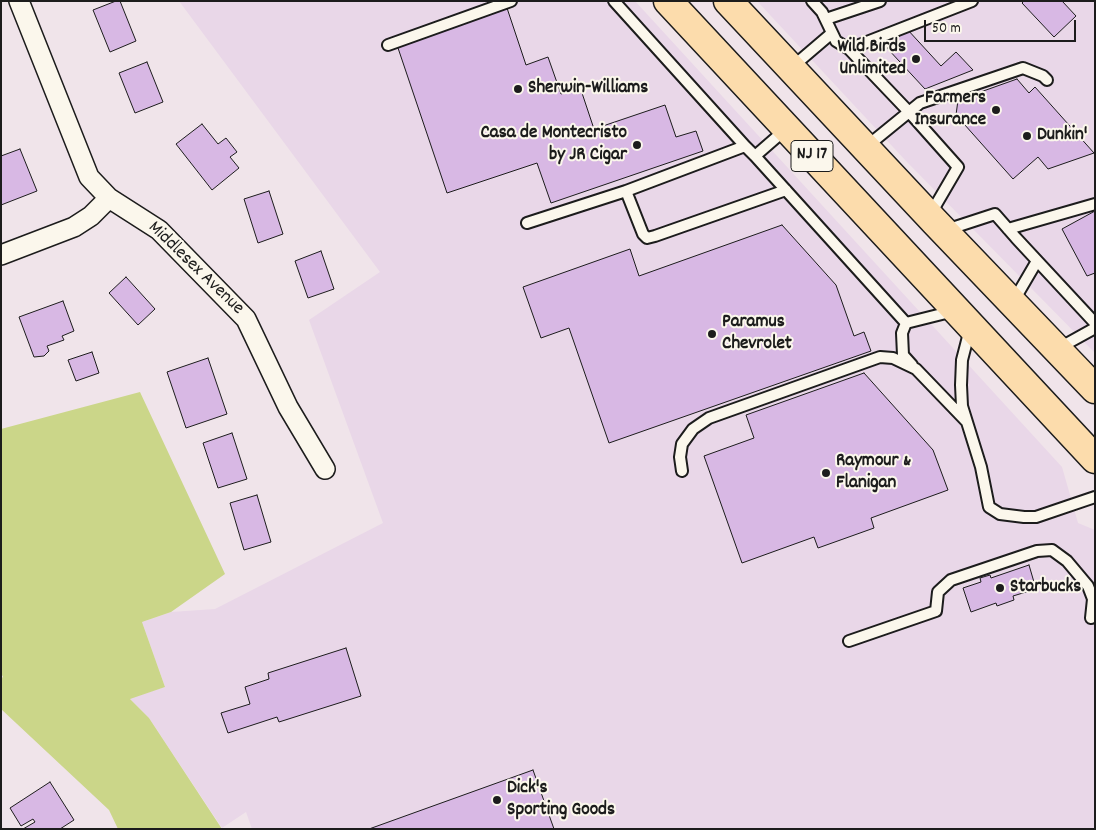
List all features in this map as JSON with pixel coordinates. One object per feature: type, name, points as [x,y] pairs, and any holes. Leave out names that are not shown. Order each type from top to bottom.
[{"type":"highway","name":"NJ 17","points":[[668,1],[1095,459]]},
{"type":"highway","name":"NJ 17","points":[[728,1],[936,224],[1095,389]]},
{"type":"street","name":"Middlesex Avenue","points":[[19,1],[89,178],[109,198],[160,230],[246,319],[288,408],[324,469]]},
{"type":"street","points":[[1,255],[74,227],[91,216],[109,198]]},
{"type":"lane","points":[[388,45],[511,1]]},
{"type":"lane","points":[[614,1],[906,323]]},
{"type":"lane","points":[[812,1],[822,12],[836,41],[849,49],[958,167],[936,224]]},
{"type":"lane","points":[[826,19],[880,1]]},
{"type":"lane","points":[[849,49],[972,1]]},
{"type":"lane","points":[[791,68],[832,33]]},
{"type":"lane","points":[[865,147],[920,103],[1023,68],[1048,80]]},
{"type":"lane","points":[[755,156],[787,129]]},
{"type":"lane","points":[[527,223],[626,191],[746,146]]},
{"type":"lane","points":[[626,191],[643,234],[647,238],[786,190]]},
{"type":"lane","points":[[1008,229],[1095,204]]},
{"type":"lane","points":[[936,224],[996,214],[1095,323]]},
{"type":"lane","points":[[1012,303],[1037,261]]},
{"type":"lane","points":[[906,323],[964,318],[962,406],[981,467],[989,507],[1000,514],[1024,518],[1036,517],[1095,497]]},
{"type":"lane","points":[[906,323],[902,333],[903,355],[967,422]]},
{"type":"lane","points":[[1057,350],[1095,328]]},
{"type":"lane","points":[[682,471],[680,457],[682,444],[693,429],[709,418],[880,357],[893,358],[916,369]]},
{"type":"lane","points":[[849,641],[936,611],[938,592],[951,580],[1037,551],[1052,550],[1067,562],[1088,586],[1093,599],[1091,618]]},
{"type":"shaded area","points":[[179,1],[635,1],[1062,467],[1078,523],[1095,530],[1095,829],[252,829],[246,812],[222,828],[149,718],[129,698],[165,687],[142,622],[171,612],[215,609],[383,523],[309,320],[380,272]]},
{"type":"shaded area","points":[[757,1],[1095,1],[1095,353],[906,161]]},
{"type":"green space","points":[[140,392],[225,574],[171,612],[142,622],[165,687],[130,699],[149,718],[222,829],[118,829],[109,810],[1,709],[1,681],[3,676],[1,675],[1,429]]},
{"type":"building","points":[[120,1],[136,41],[110,52],[93,10]]},
{"type":"building","points":[[1024,1],[1062,1],[1076,16],[1054,37],[1022,3]]},
{"type":"building","points":[[507,8],[526,65],[548,57],[561,94],[580,87],[594,129],[665,105],[676,137],[696,131],[703,151],[551,203],[537,163],[447,193],[397,45]]},
{"type":"building","name":"Wild Birds Unlimited","points":[[907,29],[941,66],[956,52],[973,70],[925,89],[887,48]]},
{"type":"building","points":[[147,62],[163,102],[135,113],[119,73]]},
{"type":"building","points":[[1017,79],[1029,93],[1035,87],[1094,153],[1048,169],[1038,157],[1013,179],[956,115],[958,100]]},
{"type":"building","points":[[202,124],[218,144],[226,138],[237,152],[230,157],[239,168],[212,190],[176,144]]},
{"type":"building","points":[[20,149],[37,191],[1,205],[1,156]]},
{"type":"building","points":[[269,191],[283,234],[258,243],[244,199]]},
{"type":"building","points":[[1095,211],[1095,273],[1087,276],[1062,229]]},
{"type":"building","name":"Paramus Chevrolet","points":[[782,225],[836,285],[854,336],[864,332],[871,351],[609,443],[569,328],[541,338],[523,287],[630,249],[639,276]]},
{"type":"building","points":[[321,251],[334,289],[308,298],[295,261]]},
{"type":"building","points":[[126,277],[155,309],[138,325],[109,293]]},
{"type":"building","points":[[63,301],[74,331],[62,336],[64,340],[47,346],[49,351],[44,356],[34,357],[19,317]]},
{"type":"building","points":[[92,352],[99,373],[76,381],[68,360]]},
{"type":"building","points":[[208,358],[227,414],[186,428],[167,372]]},
{"type":"building","name":"Raymour & Flanigan","points":[[864,373],[933,450],[948,490],[871,518],[874,528],[818,548],[814,537],[742,563],[704,456],[754,438],[746,415]]},
{"type":"building","points":[[232,433],[247,479],[218,488],[203,443]]},
{"type":"building","points":[[257,495],[271,542],[244,550],[230,503]]},
{"type":"building","name":"Starbucks","points":[[1029,565],[1036,589],[1013,596],[1014,600],[997,606],[996,603],[971,612],[963,588],[981,582],[980,578],[990,575],[991,578]]},
{"type":"building","points":[[346,648],[361,696],[279,722],[277,717],[228,733],[221,713],[250,704],[245,687],[269,679],[268,673]]},
{"type":"building","name":"Dick's Sporting Goods","points":[[533,770],[554,829],[369,829]]},
{"type":"building","points":[[50,782],[74,820],[60,829],[23,829],[35,822],[33,819],[21,826],[10,808]]},
{"type":"place","name":"Wild Birds Unlimited","points":[[916,59]]},
{"type":"place","name":"Sherwin-Williams","points":[[518,89]]},
{"type":"place","name":"Farmers Insurance","points":[[996,110]]},
{"type":"place","name":"Dunkin'","points":[[1027,136]]},
{"type":"place","name":"Casa de Montecristo by JR Cigar","points":[[637,145]]},
{"type":"place","name":"Paramus Chevrolet","points":[[712,334]]},
{"type":"place","name":"Raymour & Flanigan","points":[[826,473]]},
{"type":"place","name":"Starbucks","points":[[1000,588]]},
{"type":"place","name":"Dick's Sporting Goods","points":[[497,800]]}]
